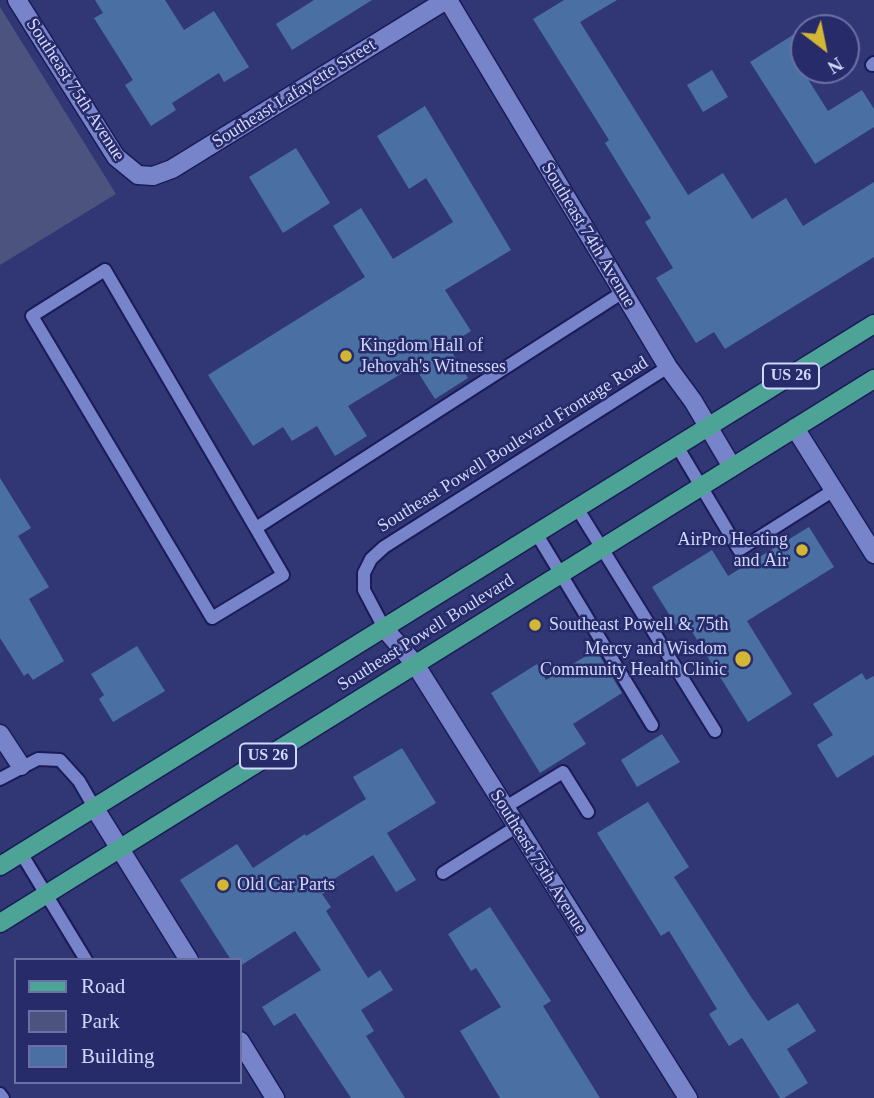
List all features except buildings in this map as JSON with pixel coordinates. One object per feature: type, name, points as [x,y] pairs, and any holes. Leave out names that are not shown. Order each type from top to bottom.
[{"type":"main road","name":"Southeast Powell Boulevard","points":[[0,866],[874,324]]},
{"type":"main road","name":"Southeast Powell Boulevard","points":[[0,923],[874,379]]},
{"type":"street","name":"Southeast 75th Avenue","points":[[17,0],[116,157],[138,175]]},
{"type":"street","name":"Southeast Lafayette Street","points":[[138,175],[153,176],[172,169],[447,0]]},
{"type":"street","name":"Southeast 74th Avenue","points":[[447,0],[668,367],[732,467]]},
{"type":"street","points":[[795,428],[874,554]]},
{"type":"street","name":"Southeast 75th Avenue","points":[[384,628],[415,664],[688,1098]]},
{"type":"street","points":[[0,734],[21,766]]},
{"type":"street","points":[[94,807],[188,958]]},
{"type":"street","points":[[242,1044],[275,1098]]},
{"type":"lane","points":[[105,270],[256,528],[283,575],[212,618],[32,316],[105,270]]},
{"type":"lane","points":[[256,528],[623,292]]},
{"type":"lane","name":"Southeast Powell Boulevard Frontage Road","points":[[384,628],[370,605],[364,573],[371,559],[384,547],[668,367]]},
{"type":"lane","points":[[677,446],[739,551],[834,489]]},
{"type":"lane","points":[[577,508],[715,731]]},
{"type":"lane","points":[[536,533],[652,724]]},
{"type":"lane","points":[[0,779],[38,759],[60,760],[79,781],[94,807]]},
{"type":"lane","points":[[504,808],[563,772],[588,812]]},
{"type":"lane","points":[[443,873],[516,827]]},
{"type":"lane","points":[[20,853],[85,958]]},
{"type":"green space","points":[[0,7],[116,194],[0,265]]},
{"type":"place","name":"Kingdom Hall of Jehovah's Witnesses","points":[[346,356]]},
{"type":"place","name":"AirPro Heating and Air","points":[[802,550]]},
{"type":"place","name":"Southeast Powell & 75th","points":[[535,625]]},
{"type":"place","name":"Mercy and Wisdom Community Health Clinic","points":[[743,659]]},
{"type":"place","name":"Old Car Parts","points":[[223,885]]}]
